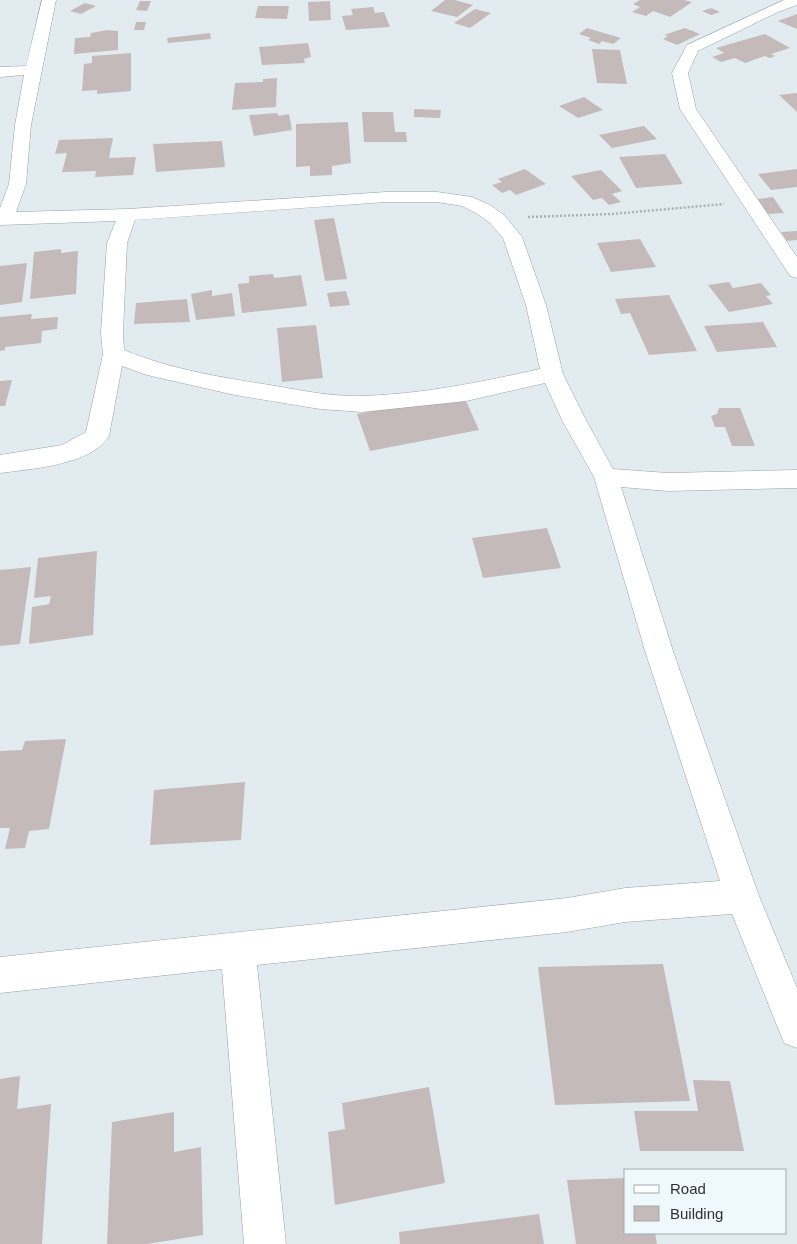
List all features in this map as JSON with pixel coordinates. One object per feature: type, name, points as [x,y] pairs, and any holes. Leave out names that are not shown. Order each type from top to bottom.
[{"type":"street","points":[[49,0],[33,70],[23,127],[16,193],[2,218],[128,215],[386,197],[437,197],[466,202],[483,209],[498,219],[512,237],[536,305],[552,374],[574,420],[606,477],[660,654],[742,896],[797,1030]]},
{"type":"street","points":[[797,0],[773,9],[692,48],[680,73],[688,109],[797,272]]},
{"type":"street","points":[[0,72],[33,70]]},
{"type":"street","points":[[0,464],[69,452],[97,436],[114,354],[112,333],[117,243],[128,215]]},
{"type":"street","points":[[86,217],[117,243]]},
{"type":"street","points":[[114,354],[147,368],[235,387],[320,401],[362,404],[466,393],[552,374]]},
{"type":"street","points":[[606,477],[668,482],[797,479]]},
{"type":"street","points":[[0,975],[567,915],[625,905],[742,896]]},
{"type":"street","points":[[238,950],[265,1244]]},
{"type":"path","points":[[498,219],[612,214],[749,201]]},
{"type":"building","points":[[445,0],[455,0],[473,5],[457,17],[431,11]]},
{"type":"building","points":[[640,0],[684,0],[692,2],[670,17],[653,11],[646,16],[632,12],[640,7],[633,4]]},
{"type":"building","points":[[140,1],[151,1],[147,11],[136,10]]},
{"type":"building","points":[[330,1],[331,20],[309,21],[308,2]]},
{"type":"building","points":[[85,3],[96,6],[81,14],[70,11]]},
{"type":"building","points":[[258,6],[289,6],[287,19],[255,18]]},
{"type":"building","points":[[373,7],[375,13],[384,12],[390,27],[346,30],[342,16],[353,15],[351,9]]},
{"type":"building","points":[[711,8],[720,12],[711,15],[702,11]]},
{"type":"building","points":[[475,9],[491,13],[470,28],[454,23]]},
{"type":"building","points":[[797,14],[797,29],[778,21]]},
{"type":"building","points":[[136,22],[146,22],[144,30],[134,30]]},
{"type":"building","points":[[587,28],[621,38],[613,44],[602,41],[599,44],[588,40],[591,38],[579,34]]},
{"type":"building","points":[[685,28],[700,34],[677,45],[663,39],[668,36],[664,35]]},
{"type":"building","points":[[107,30],[118,31],[118,50],[74,54],[75,38],[90,37],[91,33]]},
{"type":"building","points":[[210,33],[211,39],[168,43],[167,38]]},
{"type":"building","points":[[765,34],[790,48],[771,54],[775,56],[770,58],[765,56],[745,63],[735,58],[721,62],[712,57],[724,53],[716,48]]},
{"type":"building","points":[[308,43],[311,57],[304,59],[305,63],[262,65],[259,47]]},
{"type":"building","points":[[592,49],[620,50],[627,84],[597,83]]},
{"type":"building","points":[[131,53],[131,91],[97,94],[97,90],[82,91],[84,64],[92,63],[92,56]]},
{"type":"building","points":[[277,78],[276,107],[232,110],[235,83],[263,82],[263,79]]},
{"type":"building","points":[[797,94],[797,112],[779,95]]},
{"type":"building","points":[[584,97],[603,110],[578,118],[559,106]]},
{"type":"building","points":[[414,109],[441,110],[440,118],[414,117]]},
{"type":"building","points":[[362,112],[393,112],[395,132],[406,132],[407,142],[364,142]]},
{"type":"building","points":[[277,113],[279,116],[289,114],[292,130],[254,136],[249,115]]},
{"type":"building","points":[[348,122],[351,163],[332,166],[332,175],[310,176],[310,166],[296,167],[296,124]]},
{"type":"building","points":[[644,126],[657,139],[612,148],[599,135]]},
{"type":"building","points":[[113,138],[109,158],[136,157],[133,175],[95,177],[96,171],[62,172],[67,153],[55,154],[59,140]]},
{"type":"building","points":[[222,141],[225,167],[156,172],[153,144]]},
{"type":"building","points":[[665,154],[683,184],[636,188],[619,157]]},
{"type":"building","points":[[525,169],[546,184],[516,195],[510,190],[502,193],[492,185],[502,182],[498,179]]},
{"type":"building","points":[[797,169],[797,187],[771,190],[758,174]]},
{"type":"building","points":[[601,170],[622,191],[612,194],[621,202],[609,205],[602,198],[593,200],[571,176]]},
{"type":"building","points":[[773,197],[784,213],[768,214],[757,199]]},
{"type":"building","points":[[334,218],[347,279],[325,281],[314,220]]},
{"type":"building","points":[[797,231],[797,240],[787,241],[781,232]]},
{"type":"building","points":[[640,239],[656,267],[611,272],[597,243]]},
{"type":"building","points":[[61,249],[61,253],[78,251],[76,294],[30,299],[34,252]]},
{"type":"building","points":[[27,263],[22,302],[0,305],[0,266]]},
{"type":"building","points":[[273,274],[274,278],[301,275],[307,306],[242,313],[238,284],[249,283],[249,276]]},
{"type":"building","points":[[729,282],[733,288],[761,283],[771,295],[766,296],[773,304],[729,312],[708,285]]},
{"type":"building","points":[[212,290],[212,296],[232,293],[235,316],[196,320],[191,294]]},
{"type":"building","points":[[346,291],[350,305],[330,307],[327,293]]},
{"type":"building","points":[[669,295],[697,351],[649,355],[630,313],[621,314],[615,299]]},
{"type":"building","points":[[187,299],[190,322],[134,324],[136,303]]},
{"type":"building","points":[[32,314],[31,319],[58,317],[57,329],[42,331],[41,343],[5,347],[5,350],[0,351],[0,317]]},
{"type":"building","points":[[763,322],[777,347],[717,352],[704,326]]},
{"type":"building","points":[[316,325],[323,378],[282,382],[277,328]]},
{"type":"building","points":[[12,380],[5,406],[0,406],[0,381]]},
{"type":"building","points":[[463,394],[479,430],[370,451],[357,414]]},
{"type":"building","points":[[719,408],[740,408],[755,446],[732,446],[725,427],[715,427],[711,416],[717,414]]},
{"type":"building","points":[[547,528],[561,568],[483,578],[472,538]]},
{"type":"building","points":[[97,551],[93,635],[29,644],[32,607],[49,604],[51,596],[34,598],[38,558]]},
{"type":"building","points":[[31,567],[20,644],[0,646],[0,570]]},
{"type":"building","points":[[66,739],[49,829],[29,831],[25,848],[5,849],[10,828],[0,828],[0,751],[22,750],[25,741]]},
{"type":"building","points":[[245,782],[241,840],[150,845],[154,790]]},
{"type":"building","points":[[663,964],[690,1101],[555,1105],[538,967]]},
{"type":"building","points":[[20,1076],[17,1109],[51,1104],[42,1244],[0,1244],[0,1079]]},
{"type":"building","points":[[693,1080],[730,1081],[744,1151],[640,1151],[634,1111],[698,1111]]},
{"type":"building","points":[[429,1087],[445,1183],[335,1205],[328,1132],[345,1129],[342,1103]]},
{"type":"building","points":[[174,1112],[174,1152],[201,1147],[203,1235],[147,1244],[107,1244],[112,1122]]},
{"type":"building","points":[[624,1178],[624,1234],[655,1234],[657,1244],[576,1244],[567,1180]]},
{"type":"building","points":[[539,1214],[544,1244],[400,1244],[399,1232]]}]
